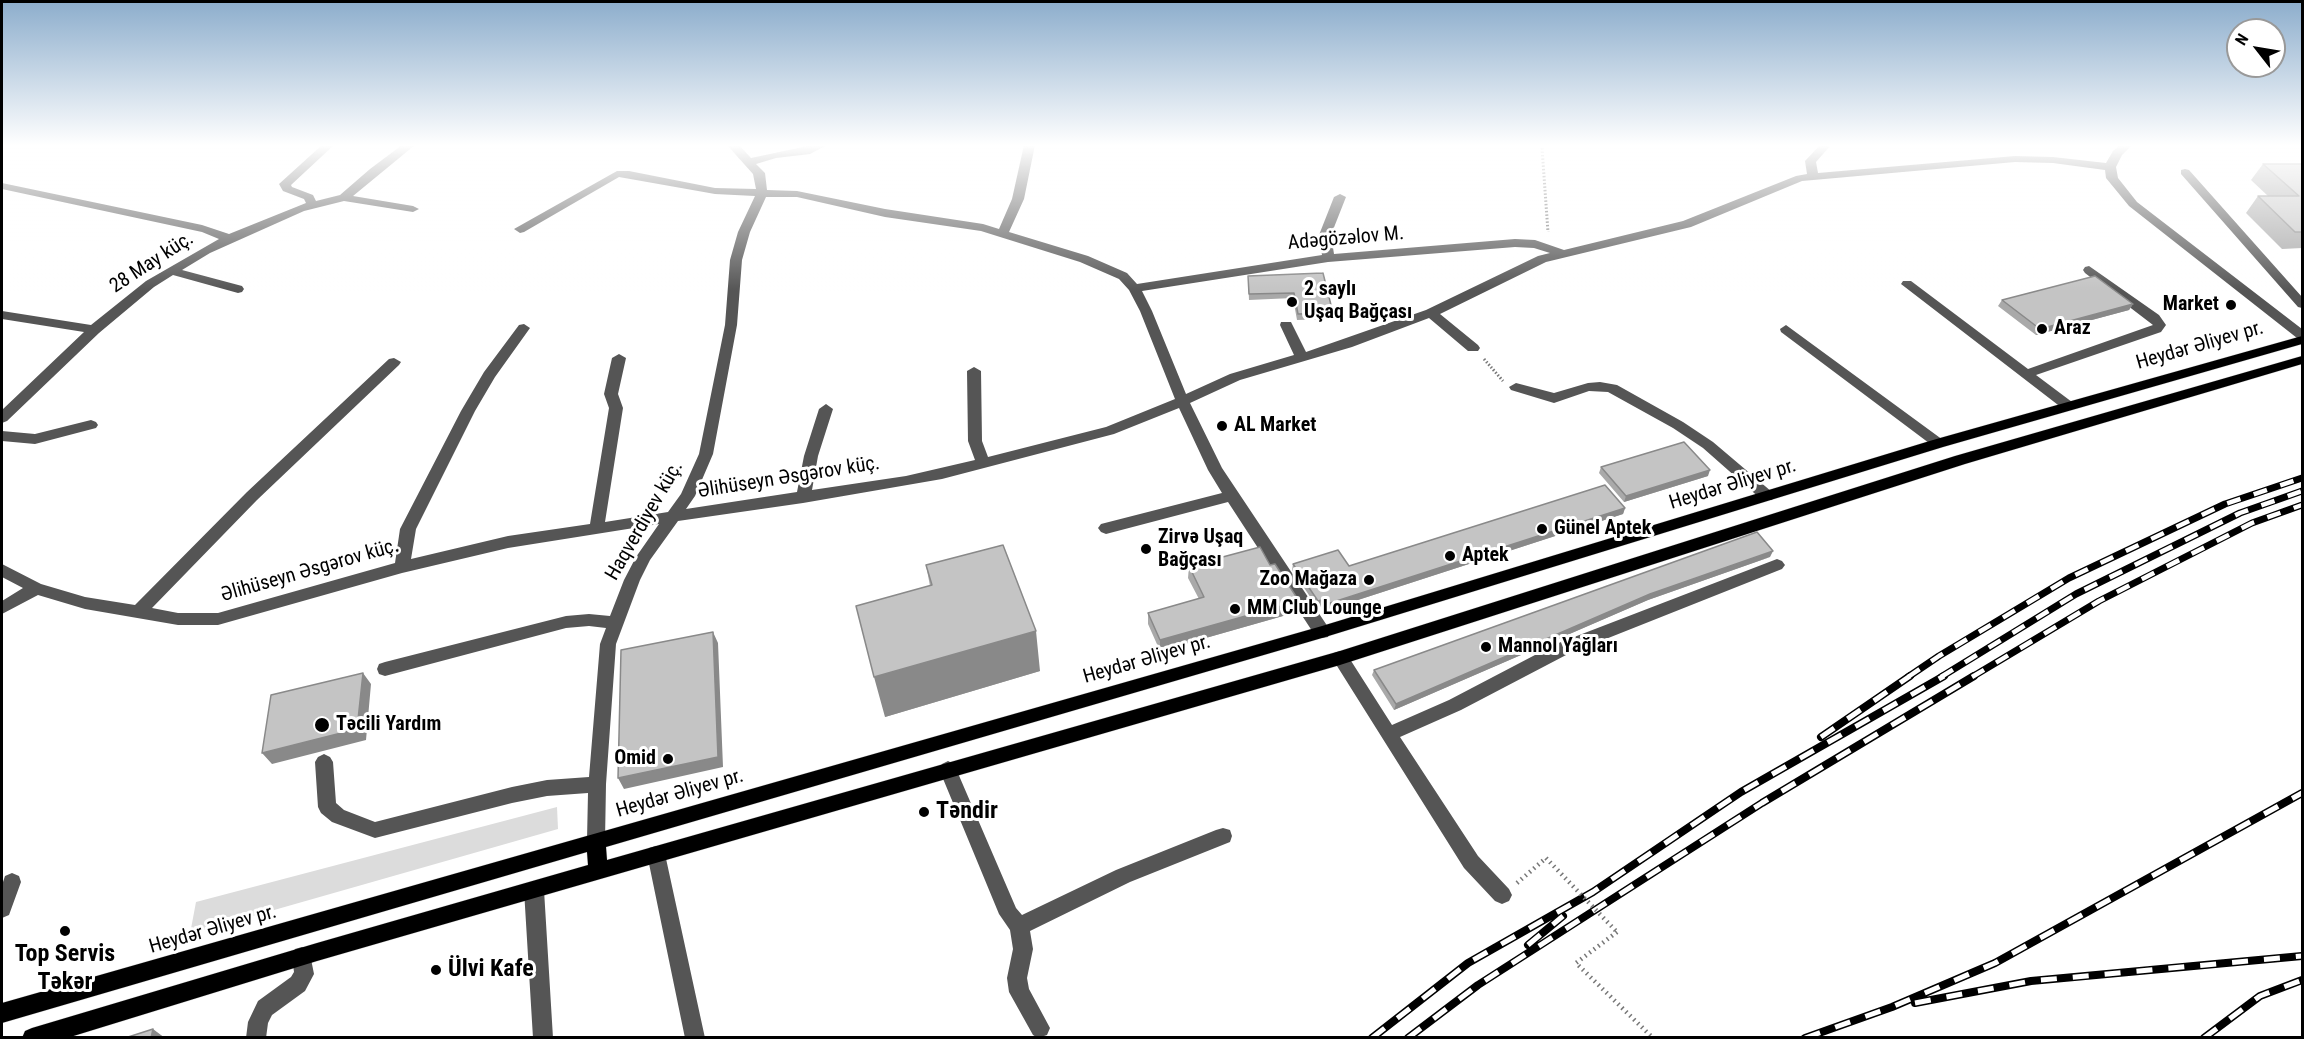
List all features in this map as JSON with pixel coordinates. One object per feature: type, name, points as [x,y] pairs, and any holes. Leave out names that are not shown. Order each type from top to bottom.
[{"type":"main road","name":"Heydər Əliyev pr.","points":[[2,1013],[1322,632],[1938,443],[2302,337]]},
{"type":"main road","points":[[32,1038],[302,956],[1340,658],[1938,467],[2302,360]]},
{"type":"main road","points":[[596,840],[598,872]]},
{"type":"street","points":[[37,193],[202,229],[218,233],[228,239]]},
{"type":"street","points":[[299,193],[309,197],[312,204]]},
{"type":"street","points":[[344,198],[349,193]]},
{"type":"street","points":[[520,229],[583,193]]},
{"type":"street","name":"Haqverdiyev küç.","points":[[596,840],[597,784],[608,644],[644,557],[688,496],[706,454],[731,325],[736,260],[744,232],[762,193]]},
{"type":"street","points":[[779,193],[797,194],[885,213],[954,222],[1003,233],[1110,269],[1123,276],[1134,288],[1146,311],[1182,402],[1230,496],[1322,632]]},
{"type":"street","points":[[1003,233],[1019,193]]},
{"type":"street","points":[[1554,250],[1687,224],[1762,193]]},
{"type":"street","points":[[2125,193],[2133,204],[2302,337]]},
{"type":"street","points":[[2204,193],[2302,304]]},
{"type":"street","points":[[1328,258],[1325,235],[1340,196]]},
{"type":"street","points":[[344,198],[413,209]]},
{"type":"street","name":"28 May küç.","points":[[2,418],[124,304],[172,271],[228,239],[312,204],[344,198]]},
{"type":"street","name":"Adəgözəlov M.","points":[[1134,288],[1328,258],[1515,243],[1554,250]]},
{"type":"street","name":"Əlihüseyn Əsgərov küç.","points":[[2,570],[36,588],[85,603],[178,619],[218,619],[402,567],[508,542],[933,476],[1109,431],[1146,418],[1234,377],[1375,334],[1431,313],[1554,250]]},
{"type":"street","points":[[2026,374],[2156,329],[2160,325],[2154,318],[2089,270]]},
{"type":"street","points":[[172,271],[238,289]]},
{"type":"street","points":[[1907,284],[2067,405]]},
{"type":"street","points":[[1431,313],[1473,348]]},
{"type":"street","points":[[2,315],[94,330]]},
{"type":"street","points":[[1286,325],[1302,357]]},
{"type":"street","points":[[402,567],[408,529],[468,411],[489,375],[524,328]]},
{"type":"street","points":[[1786,329],[1938,443]]},
{"type":"street","points":[[597,527],[615,417],[616,408],[611,394],[619,358]]},
{"type":"street","points":[[139,612],[252,496],[394,362]]},
{"type":"street","points":[[974,371],[975,441],[984,464]]},
{"type":"street","points":[[1516,387],[1554,398],[1588,387],[1612,388],[1678,425],[1708,445],[1767,496]]},
{"type":"street","points":[[803,498],[826,409]]},
{"type":"street","points":[[2,436],[34,439],[91,425]]},
{"type":"street","points":[[1106,528],[1230,496]]},
{"type":"street","points":[[1389,734],[1455,705],[1562,650],[1777,565]]},
{"type":"street","points":[[2,608],[36,588]]},
{"type":"street","points":[[385,669],[566,622],[589,620],[616,623]]},
{"type":"street","points":[[1340,658],[1470,862],[1502,895]]},
{"type":"street","points":[[324,762],[327,807],[338,816],[375,830],[512,795],[547,788],[597,784]]},
{"type":"street","points":[[948,769],[1009,914],[1019,926],[1023,949],[1017,978],[1019,992],[1040,1028]]},
{"type":"street","points":[[1019,926],[1123,876],[1223,836]]},
{"type":"street","points":[[656,854],[695,1038]]},
{"type":"street","points":[[2,909],[12,882]]},
{"type":"street","points":[[534,890],[543,1038]]},
{"type":"street","points":[[253,1036],[266,1008],[298,984],[304,974],[302,956]]},
{"type":"path","points":[[1545,193],[1548,232],[1554,250]]},
{"type":"path","points":[[1473,348],[1502,381],[1516,387]]},
{"type":"path","points":[[1502,895],[1546,858],[1617,932],[1576,963],[1653,1038]]},
{"type":"shaded area","points":[[557,807],[558,829],[190,934],[196,902]]},
{"type":"building","points":[[2296,193],[2302,193],[2302,232],[2295,232],[2258,196],[2299,196]]},
{"type":"building","points":[[1323,273],[1333,313],[1298,314],[1294,293],[1249,294],[1248,276]]},
{"type":"building","points":[[2095,276],[2133,304],[2040,329],[2002,300]]},
{"type":"building","points":[[1684,442],[1710,470],[1626,496],[1601,467]]},
{"type":"building","points":[[1605,485],[1625,508],[1324,605],[1321,600],[1318,601],[1293,564],[1338,550],[1349,566]]},
{"type":"building","points":[[1757,532],[1773,551],[1650,594],[1396,704],[1374,670]]},
{"type":"building","points":[[1003,545],[1036,631],[874,677],[856,606],[932,585],[926,565]]},
{"type":"building","points":[[1260,547],[1270,565],[1275,564],[1299,601],[1160,640],[1148,613],[1204,597],[1189,566]]},
{"type":"building","points":[[713,632],[718,757],[618,778],[621,650]]},
{"type":"building","points":[[363,673],[357,729],[262,753],[271,695]]},
{"type":"building","points":[[153,1029],[151,1038],[125,1038]]},
{"type":"railway","points":[[1908,677],[2069,578],[2225,504],[2302,478]]},
{"type":"railway","points":[[1941,677],[2076,594],[2240,513],[2302,491]]},
{"type":"railway","points":[[1972,677],[2099,601],[2252,523],[2302,505]]},
{"type":"railway","points":[[1821,737],[1910,676]]},
{"type":"railway","points":[[1372,1038],[1468,963],[1593,892],[1741,792],[1944,676]]},
{"type":"railway","points":[[1408,1038],[1478,985],[1762,803],[1974,676]]},
{"type":"railway","points":[[1805,1038],[1892,1007],[1995,963],[2302,793]]},
{"type":"railway","points":[[1528,945],[1563,916]]},
{"type":"railway","points":[[1915,1003],[2031,981],[2302,956]]},
{"type":"railway","points":[[2204,1038],[2260,996],[2302,980]]},
{"type":"place","name":"2 saylı Uşaq Bağçası","points":[[1292,302]]},
{"type":"place","name":"Market","points":[[2231,305]]},
{"type":"place","name":"Araz","points":[[2042,329]]},
{"type":"place","name":"AL Market","points":[[1222,426]]},
{"type":"place","name":"Günel Aptek","points":[[1542,529]]},
{"type":"place","name":"Zirvə Uşaq Bağçası","points":[[1146,549]]},
{"type":"place","name":"Aptek","points":[[1450,556]]},
{"type":"place","name":"Zoo Mağaza","points":[[1369,580]]},
{"type":"place","name":"MM Club Lounge","points":[[1235,609]]},
{"type":"place","name":"Mannol Yağları","points":[[1486,647]]},
{"type":"place","name":"Təcili Yardım","points":[[322,725]]},
{"type":"place","name":"Omid","points":[[668,759]]},
{"type":"place","name":"Təndir","points":[[924,812]]},
{"type":"place","name":"Top Servis Təkər","points":[[65,931]]},
{"type":"place","name":"Ülvi Kafe","points":[[436,970]]}]
